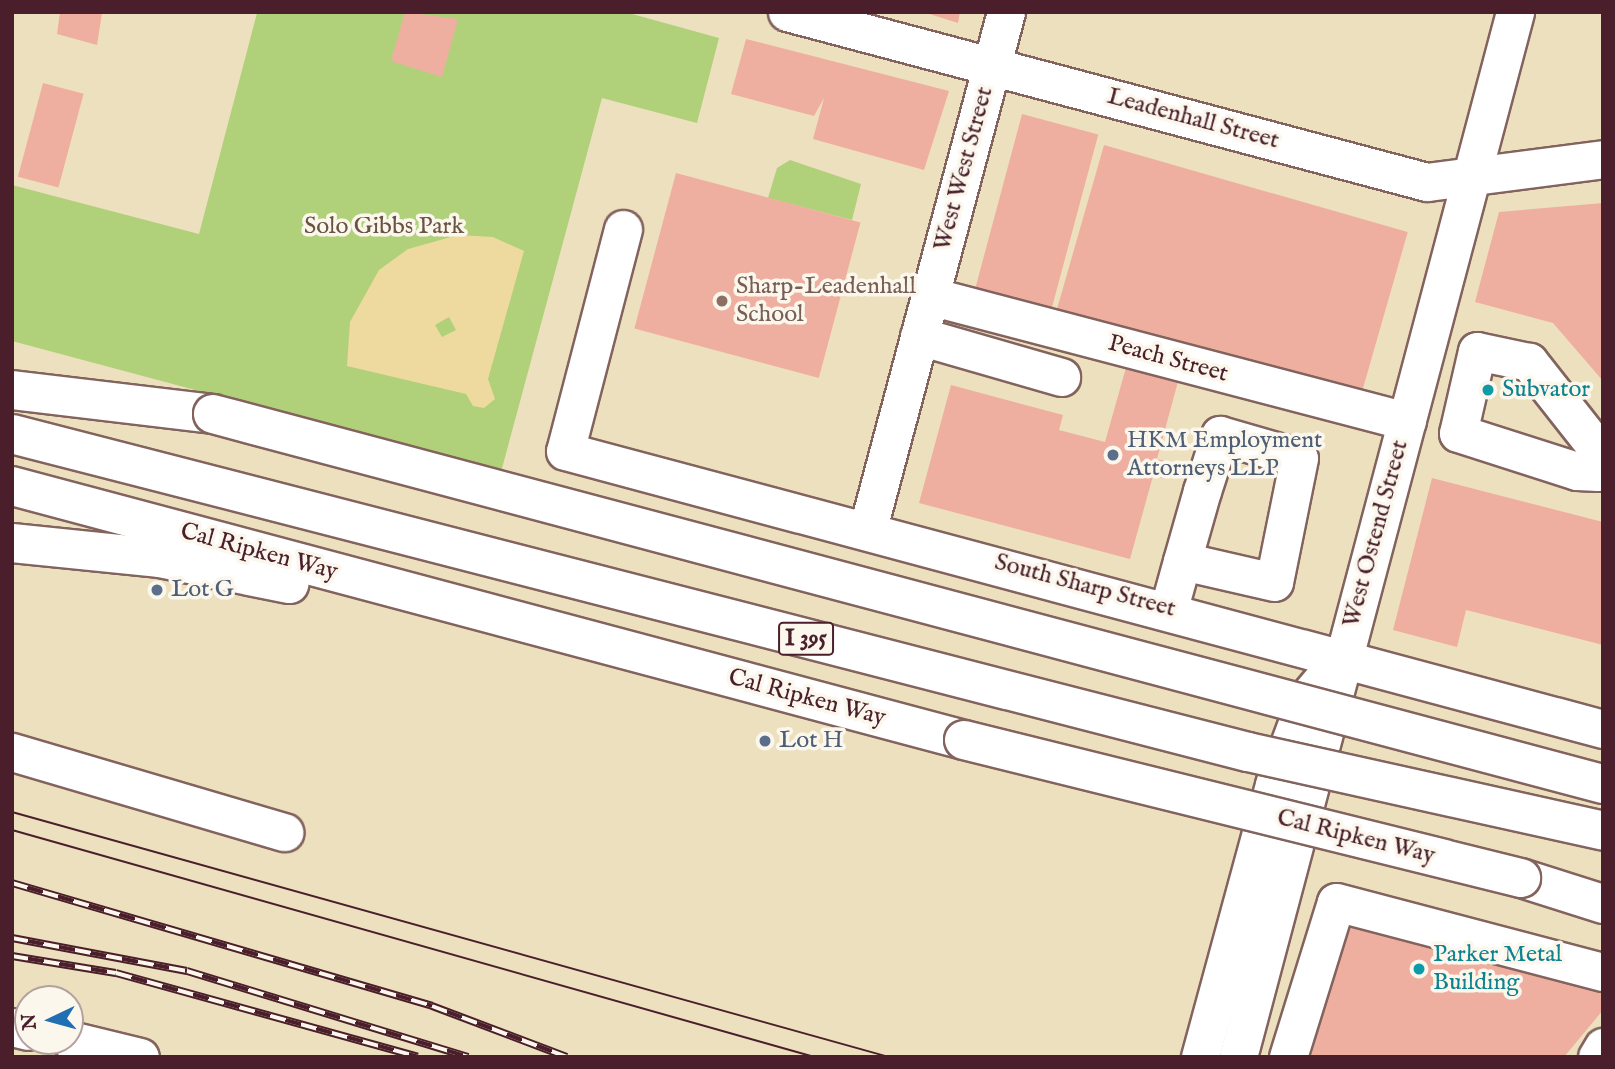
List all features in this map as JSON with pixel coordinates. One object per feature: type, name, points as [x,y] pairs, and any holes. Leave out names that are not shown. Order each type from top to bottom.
[{"type":"highway","points":[[12,390],[212,414],[1603,784]]},
{"type":"highway","name":"I 395","points":[[12,434],[1235,748],[1603,831]]},
{"type":"highway","name":"Cal Ripken Way","points":[[12,485],[668,662],[1521,877],[1603,904]]},
{"type":"highway","points":[[12,543],[160,558],[668,662]]},
{"type":"street","name":"Leadenhall Street","points":[[787,12],[1427,181],[1603,159]]},
{"type":"street","name":"West West Street","points":[[867,528],[1006,12]]},
{"type":"street","name":"West Ostend Street","points":[[1238,1057],[1515,12]]},
{"type":"street","name":"South Sharp Street","points":[[623,229],[565,451],[1169,608],[1603,729]]},
{"type":"street","name":"Peach Street","points":[[930,296],[1406,421]]},
{"type":"street","points":[[919,336],[1061,377]]},
{"type":"street","points":[[1477,351],[1529,362],[1603,458],[1598,472],[1577,471],[1458,433],[1462,391],[1477,351]]},
{"type":"street","points":[[1418,379],[1462,391]]},
{"type":"street","points":[[1169,608],[1182,562]]},
{"type":"street","points":[[1200,1057],[1274,785],[1306,699],[1344,656]]},
{"type":"street","points":[[12,752],[284,832]]},
{"type":"street","points":[[1288,1057],[1336,902],[1603,972]]},
{"type":"street","points":[[84,1043],[140,1057]]},
{"type":"street","points":[[1597,1057],[1603,1047]]},
{"type":"green space","name":"Solo Gibbs Park","points":[[625,12],[719,38],[697,123],[602,98],[501,472],[12,341],[12,185],[199,234],[257,13]]},
{"type":"green space","points":[[790,160],[861,184],[852,220],[768,198],[777,168]]},
{"type":"sand","points":[[458,235],[493,237],[524,251],[488,379],[495,399],[484,408],[473,406],[466,394],[347,366],[350,322],[379,270],[408,249]],"holes":[[[449,317],[456,330],[442,337],[435,325]]]},
{"type":"building","points":[[60,12],[110,12],[102,13],[97,45],[57,34]]},
{"type":"building","points":[[405,12],[458,19],[442,77],[391,61]]},
{"type":"building","points":[[923,12],[960,12],[958,23]]},
{"type":"building","points":[[746,39],[949,91],[924,170],[813,139],[824,98],[814,116],[731,94]]},
{"type":"building","points":[[43,83],[84,94],[58,188],[18,177]]},
{"type":"building","points":[[1022,114],[1098,134],[1049,319],[973,298]]},
{"type":"building","points":[[1104,145],[1408,232],[1358,405],[1054,318]]},
{"type":"building","points":[[676,173],[860,222],[819,378],[634,329]]},
{"type":"building","points":[[1603,203],[1603,381],[1553,323],[1475,302],[1499,212]]},
{"type":"building","points":[[1127,364],[1179,378],[1157,459],[1170,462],[1165,479],[1153,476],[1130,559],[919,503],[951,385],[1063,415],[1059,430],[1105,442]]},
{"type":"building","points":[[1432,478],[1603,522],[1603,645],[1466,610],[1457,647],[1393,630]]},
{"type":"building","points":[[1348,921],[1603,989],[1603,1010],[1564,1057],[1311,1057]]},
{"type":"tram line","points":[[12,812],[889,1057]]},
{"type":"tram line","points":[[12,830],[814,1057]]},
{"type":"railway","points":[[12,883],[432,1006],[567,1057]]},
{"type":"railway","points":[[12,938],[187,971],[468,1057]]},
{"type":"railway","points":[[12,956],[116,973],[418,1057]]},
{"type":"place","name":"Sharp-Leadenhall School","points":[[722,301]]},
{"type":"place","name":"Subvator","points":[[1488,390]]},
{"type":"place","name":"HKM Employment Attorneys LLP","points":[[1113,455]]},
{"type":"place","name":"Lot G","points":[[157,590]]},
{"type":"place","name":"Lot H","points":[[765,741]]},
{"type":"place","name":"Parker Metal Building","points":[[1419,969]]}]
